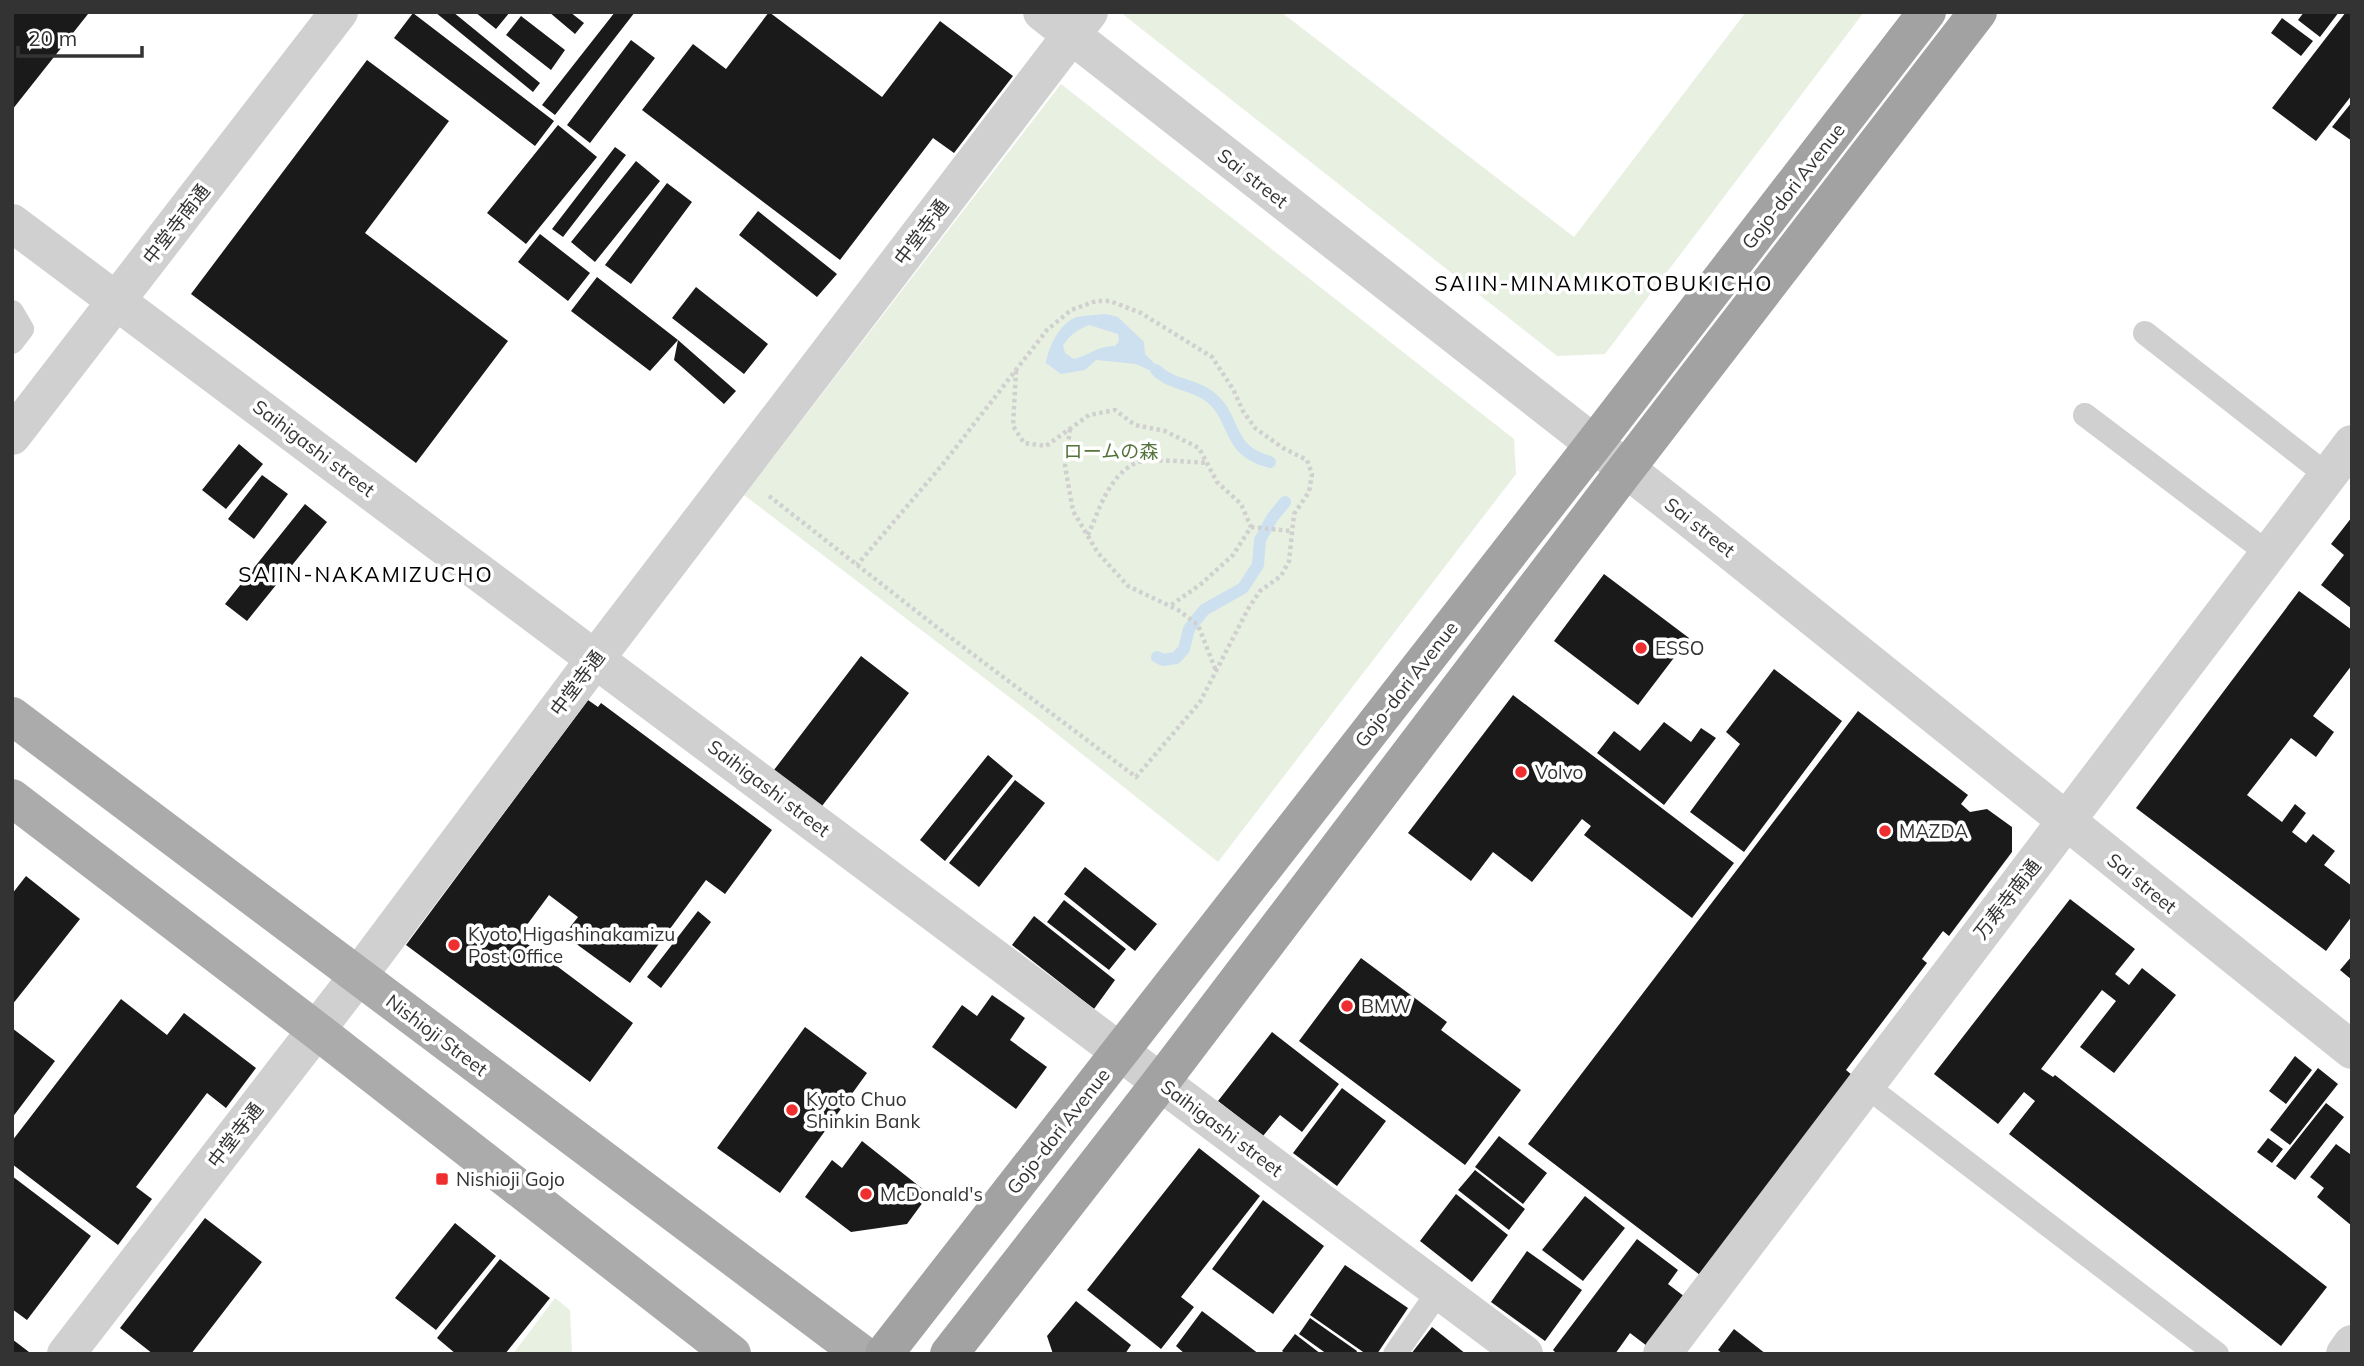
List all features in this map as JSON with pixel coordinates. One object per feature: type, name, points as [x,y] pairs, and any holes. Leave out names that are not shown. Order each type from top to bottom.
[{"type":"highway","name":"Gojo-dori Avenue","points":[[884,1354],[1594,444],[1927,12]]},
{"type":"highway","points":[[949,1354],[1160,1083],[1626,469],[1978,12]]},
{"type":"main road","name":"Nishioji Street","points":[[12,716],[862,1354]]},
{"type":"main road","points":[[12,799],[316,1030],[732,1354]]},
{"type":"street","name":"中堂寺南通","points":[[12,436],[339,12]]},
{"type":"street","name":"Sai street","points":[[1042,12],[1080,24],[1594,444],[2352,1051]]},
{"type":"street","name":"中堂寺通","points":[[66,1354],[358,976],[596,658],[1080,24]]},
{"type":"street","name":"Saihigashi street","points":[[12,222],[1524,1354]]},
{"type":"street","name":"万寿寺南通","points":[[1662,1354],[2352,444]]},
{"type":"street","points":[[2345,1354],[2352,1344]]},
{"type":"lane","points":[[12,312],[22,329],[12,342]]},
{"type":"lane","points":[[2145,333],[2328,476]]},
{"type":"lane","points":[[2085,415],[2269,554]]},
{"type":"lane","points":[[1865,1085],[2217,1354]]},
{"type":"lane","points":[[1395,1354],[1439,1291]]},
{"type":"path","points":[[794,515],[857,565],[1136,777],[1200,702],[1260,591],[1281,576],[1289,561],[1294,514],[1308,492],[1312,474],[1307,460],[1283,448],[1255,428],[1212,357],[1141,313],[1110,301],[1096,301],[1071,310],[1047,330],[943,464],[857,565]]},
{"type":"path","points":[[1016,370],[1013,426],[1024,443],[1046,446],[1089,415],[1115,410],[1135,425],[1166,431],[1199,448],[1217,482],[1241,504],[1251,527]]},
{"type":"path","points":[[1070,428],[1065,466],[1073,510],[1098,553],[1128,586],[1170,606],[1198,625],[1216,672]]},
{"type":"path","points":[[1088,535],[1105,496],[1120,474],[1138,462],[1207,463]]},
{"type":"path","points":[[1251,527],[1292,531]]},
{"type":"path","points":[[1170,606],[1201,584],[1233,555],[1251,527]]},
{"type":"green space","points":[[1120,12],[1281,12],[1574,237],[1746,12],[1864,12],[1605,354],[1557,356]]},
{"type":"green space","name":"ロームの森","points":[[1061,84],[1514,439],[1516,474],[1218,862],[1038,719],[744,495]]},
{"type":"green space","points":[[555,1298],[570,1310],[572,1354],[513,1354]]},
{"type":"water","points":[[1106,314],[1118,317],[1144,342],[1145,354],[1158,367],[1153,372],[1136,364],[1096,360],[1085,370],[1061,374],[1046,363],[1052,343],[1065,324],[1077,317]],"holes":[[[1089,325],[1118,334],[1119,341],[1115,346],[1103,347],[1074,359],[1065,353],[1063,345],[1066,341]]]},
{"type":"building","points":[[12,12],[88,14],[12,110]]},
{"type":"building","points":[[435,12],[453,12],[540,83],[533,92]]},
{"type":"building","points":[[475,12],[510,12],[496,29]]},
{"type":"building","points":[[549,12],[570,12],[584,23],[575,34]]},
{"type":"building","points":[[615,12],[635,12],[555,115],[542,105]]},
{"type":"building","points":[[769,12],[882,97],[940,21],[1013,76],[954,153],[933,138],[840,260],[642,110],[693,44],[726,69]]},
{"type":"building","points":[[2304,12],[2339,12],[2320,37],[2298,20]]},
{"type":"building","points":[[2346,12],[2352,12],[2352,95],[2316,141],[2272,108]]},
{"type":"building","points":[[413,13],[554,121],[535,146],[394,38]]},
{"type":"building","points":[[521,16],[565,50],[551,70],[506,35]]},
{"type":"building","points":[[2282,18],[2313,41],[2301,56],[2271,33]]},
{"type":"building","points":[[631,40],[655,58],[590,143],[567,125]]},
{"type":"building","points":[[367,60],[449,121],[365,233],[508,341],[416,463],[191,294]]},
{"type":"building","points":[[2352,102],[2352,141],[2332,127]]},
{"type":"building","points":[[558,125],[597,157],[526,244],[487,213]]},
{"type":"building","points":[[615,147],[626,155],[563,237],[552,229]]},
{"type":"building","points":[[636,161],[660,181],[595,262],[571,242]]},
{"type":"building","points":[[667,183],[692,202],[631,284],[605,265]]},
{"type":"building","points":[[758,211],[837,274],[817,297],[739,235]]},
{"type":"building","points":[[540,234],[590,273],[568,301],[518,262]]},
{"type":"building","points":[[597,277],[678,340],[650,371],[571,311]]},
{"type":"building","points":[[696,287],[768,344],[744,374],[672,318]]},
{"type":"building","points":[[678,340],[736,391],[724,404],[674,360]]},
{"type":"building","points":[[239,444],[263,464],[226,509],[202,490]]},
{"type":"building","points":[[262,475],[288,494],[254,539],[228,519]]},
{"type":"building","points":[[305,504],[327,522],[247,621],[225,604]]},
{"type":"building","points":[[2352,517],[2352,609],[2321,585],[2344,555],[2331,544]]},
{"type":"building","points":[[1604,574],[1689,638],[1638,705],[1554,641]]},
{"type":"building","points":[[2299,591],[2352,630],[2352,665],[2313,716],[2334,732],[2316,757],[2291,738],[2247,795],[2282,822],[2295,804],[2306,813],[2292,832],[2306,843],[2313,834],[2335,851],[2324,865],[2352,886],[2352,916],[2326,951],[2136,808]]},
{"type":"building","points":[[861,656],[909,693],[822,806],[774,770]]},
{"type":"building","points":[[1774,669],[1842,721],[1744,852],[1690,812],[1740,744],[1726,732]]},
{"type":"building","points":[[1513,695],[1734,863],[1692,918],[1584,835],[1591,826],[1582,819],[1532,882],[1493,852],[1471,881],[1408,833]]},
{"type":"building","points":[[588,700],[598,707],[601,703],[772,830],[725,894],[706,880],[630,983],[564,935],[578,917],[549,895],[518,937],[633,1023],[590,1082],[406,945]]},
{"type":"building","points":[[1858,711],[1968,795],[1961,804],[1970,812],[1987,809],[2012,827],[2012,852],[1949,936],[1943,931],[1922,959],[1927,963],[1846,1070],[1852,1075],[1700,1275],[1528,1144]]},
{"type":"building","points":[[1664,722],[1691,742],[1701,728],[1716,738],[1664,805],[1597,753],[1614,731],[1640,751]]},
{"type":"building","points":[[988,755],[1013,776],[945,861],[920,840]]},
{"type":"building","points":[[1015,780],[1045,803],[979,887],[949,863]]},
{"type":"building","points":[[1085,867],[1157,924],[1135,951],[1064,894]]},
{"type":"building","points":[[26,876],[80,919],[12,1005],[12,894]]},
{"type":"building","points":[[2070,899],[2135,949],[2115,974],[2129,985],[2142,968],[2176,995],[2114,1073],[2080,1047],[2116,1001],[2102,990],[2041,1069],[2053,1077],[2055,1075],[2327,1287],[2281,1346],[2009,1134],[2035,1101],[2024,1092],[1998,1124],[1934,1074]]},
{"type":"building","points":[[1064,900],[1126,949],[1109,970],[1047,922]]},
{"type":"building","points":[[698,911],[711,922],[661,988],[647,977]]},
{"type":"building","points":[[1034,916],[1115,980],[1094,1009],[1012,945]]},
{"type":"building","points":[[2352,956],[2352,980],[2340,970]]},
{"type":"building","points":[[1361,958],[1447,1022],[1441,1030],[1521,1090],[1465,1165],[1299,1041]]},
{"type":"building","points":[[992,995],[1025,1018],[1010,1040],[1047,1067],[1016,1109],[932,1047],[962,1005],[977,1016]]},
{"type":"building","points":[[121,999],[167,1035],[184,1013],[256,1068],[226,1108],[207,1093],[136,1187],[152,1199],[118,1245],[12,1164],[12,1141]]},
{"type":"building","name":"Kyoto Chuo Shinkin Bank","points":[[805,1027],[867,1073],[780,1193],[717,1148]]},
{"type":"building","points":[[12,1028],[55,1061],[12,1118]]},
{"type":"building","points":[[1272,1032],[1339,1084],[1302,1132],[1280,1115],[1263,1136],[1218,1101]]},
{"type":"building","points":[[2295,1056],[2312,1070],[2286,1104],[2269,1091]]},
{"type":"building","points":[[2318,1068],[2338,1084],[2290,1145],[2270,1130]]},
{"type":"building","points":[[1342,1088],[1386,1121],[1337,1186],[1293,1153]]},
{"type":"building","points":[[2326,1103],[2344,1117],[2295,1180],[2276,1166]]},
{"type":"building","points":[[1499,1136],[1547,1173],[1523,1204],[1475,1167]]},
{"type":"building","points":[[2268,1138],[2283,1149],[2272,1163],[2257,1152]]},
{"type":"building","points":[[862,1141],[929,1194],[907,1224],[851,1232],[805,1197],[832,1160],[842,1168]]},
{"type":"building","points":[[2336,1144],[2350,1154],[2352,1152],[2352,1226],[2317,1197],[2324,1188],[2310,1177]]},
{"type":"building","points":[[1199,1148],[1260,1196],[1181,1297],[1194,1307],[1161,1349],[1087,1290]]},
{"type":"building","points":[[1475,1170],[1525,1209],[1509,1230],[1458,1190]]},
{"type":"building","points":[[12,1176],[91,1236],[27,1320],[12,1309]]},
{"type":"building","points":[[1456,1194],[1508,1235],[1472,1282],[1420,1241]]},
{"type":"building","points":[[1585,1196],[1625,1228],[1583,1281],[1542,1250]]},
{"type":"building","points":[[1263,1200],[1324,1246],[1273,1314],[1212,1269]]},
{"type":"building","points":[[205,1218],[262,1262],[191,1354],[153,1354],[120,1328]]},
{"type":"building","points":[[455,1223],[496,1256],[436,1330],[395,1298]]},
{"type":"building","points":[[1637,1239],[1678,1270],[1668,1284],[1685,1297],[1647,1346],[1630,1333],[1615,1354],[1557,1354],[1553,1350]]},
{"type":"building","points":[[1527,1251],[1582,1290],[1545,1341],[1491,1302]]},
{"type":"building","points":[[500,1259],[550,1298],[505,1354],[456,1354],[437,1338]]},
{"type":"building","points":[[1345,1265],[1408,1308],[1377,1354],[1366,1354],[1310,1315]]},
{"type":"building","points":[[1076,1301],[1131,1345],[1125,1354],[1053,1354],[1047,1336]]},
{"type":"building","points":[[1202,1311],[1259,1354],[1185,1354],[1176,1346]]},
{"type":"building","points":[[1310,1318],[1357,1351],[1356,1354],[1327,1354],[1299,1334]]},
{"type":"building","points":[[1432,1327],[1466,1354],[1411,1354]]},
{"type":"building","points":[[1734,1329],[1766,1354],[1723,1354],[1718,1350]]},
{"type":"building","points":[[1295,1334],[1321,1354],[1286,1354],[1282,1351]]},
{"type":"building","points":[[12,1339],[29,1352],[28,1354],[12,1354]]},
{"type":"waterway","points":[[1156,370],[1168,379],[1209,396],[1218,405],[1245,450],[1270,462]]},
{"type":"waterway","points":[[1157,657],[1163,660],[1176,658],[1184,649],[1189,629],[1204,610],[1243,588],[1258,565],[1260,540],[1285,502]]},
{"type":"place","name":"ESSO","points":[[1641,648]]},
{"type":"place","name":"Volvo","points":[[1521,772]]},
{"type":"place","name":"MAZDA","points":[[1885,831]]},
{"type":"place","name":"Kyoto Higashinakamizu Post Office","points":[[454,945]]},
{"type":"place","name":"BMW","points":[[1347,1006]]},
{"type":"place","name":"Kyoto Chuo Shinkin Bank","points":[[792,1110]]},
{"type":"place","name":"Nishioji Gojo","points":[[442,1179]]},
{"type":"place","name":"McDonald's","points":[[866,1194]]},
{"type":"district","name":"SAIIN-MINAMIKOTOBUKICHO","points":[[1604,284]]},
{"type":"district","name":"SAIIN-NAKAMIZUCHO","points":[[366,575]]}]
